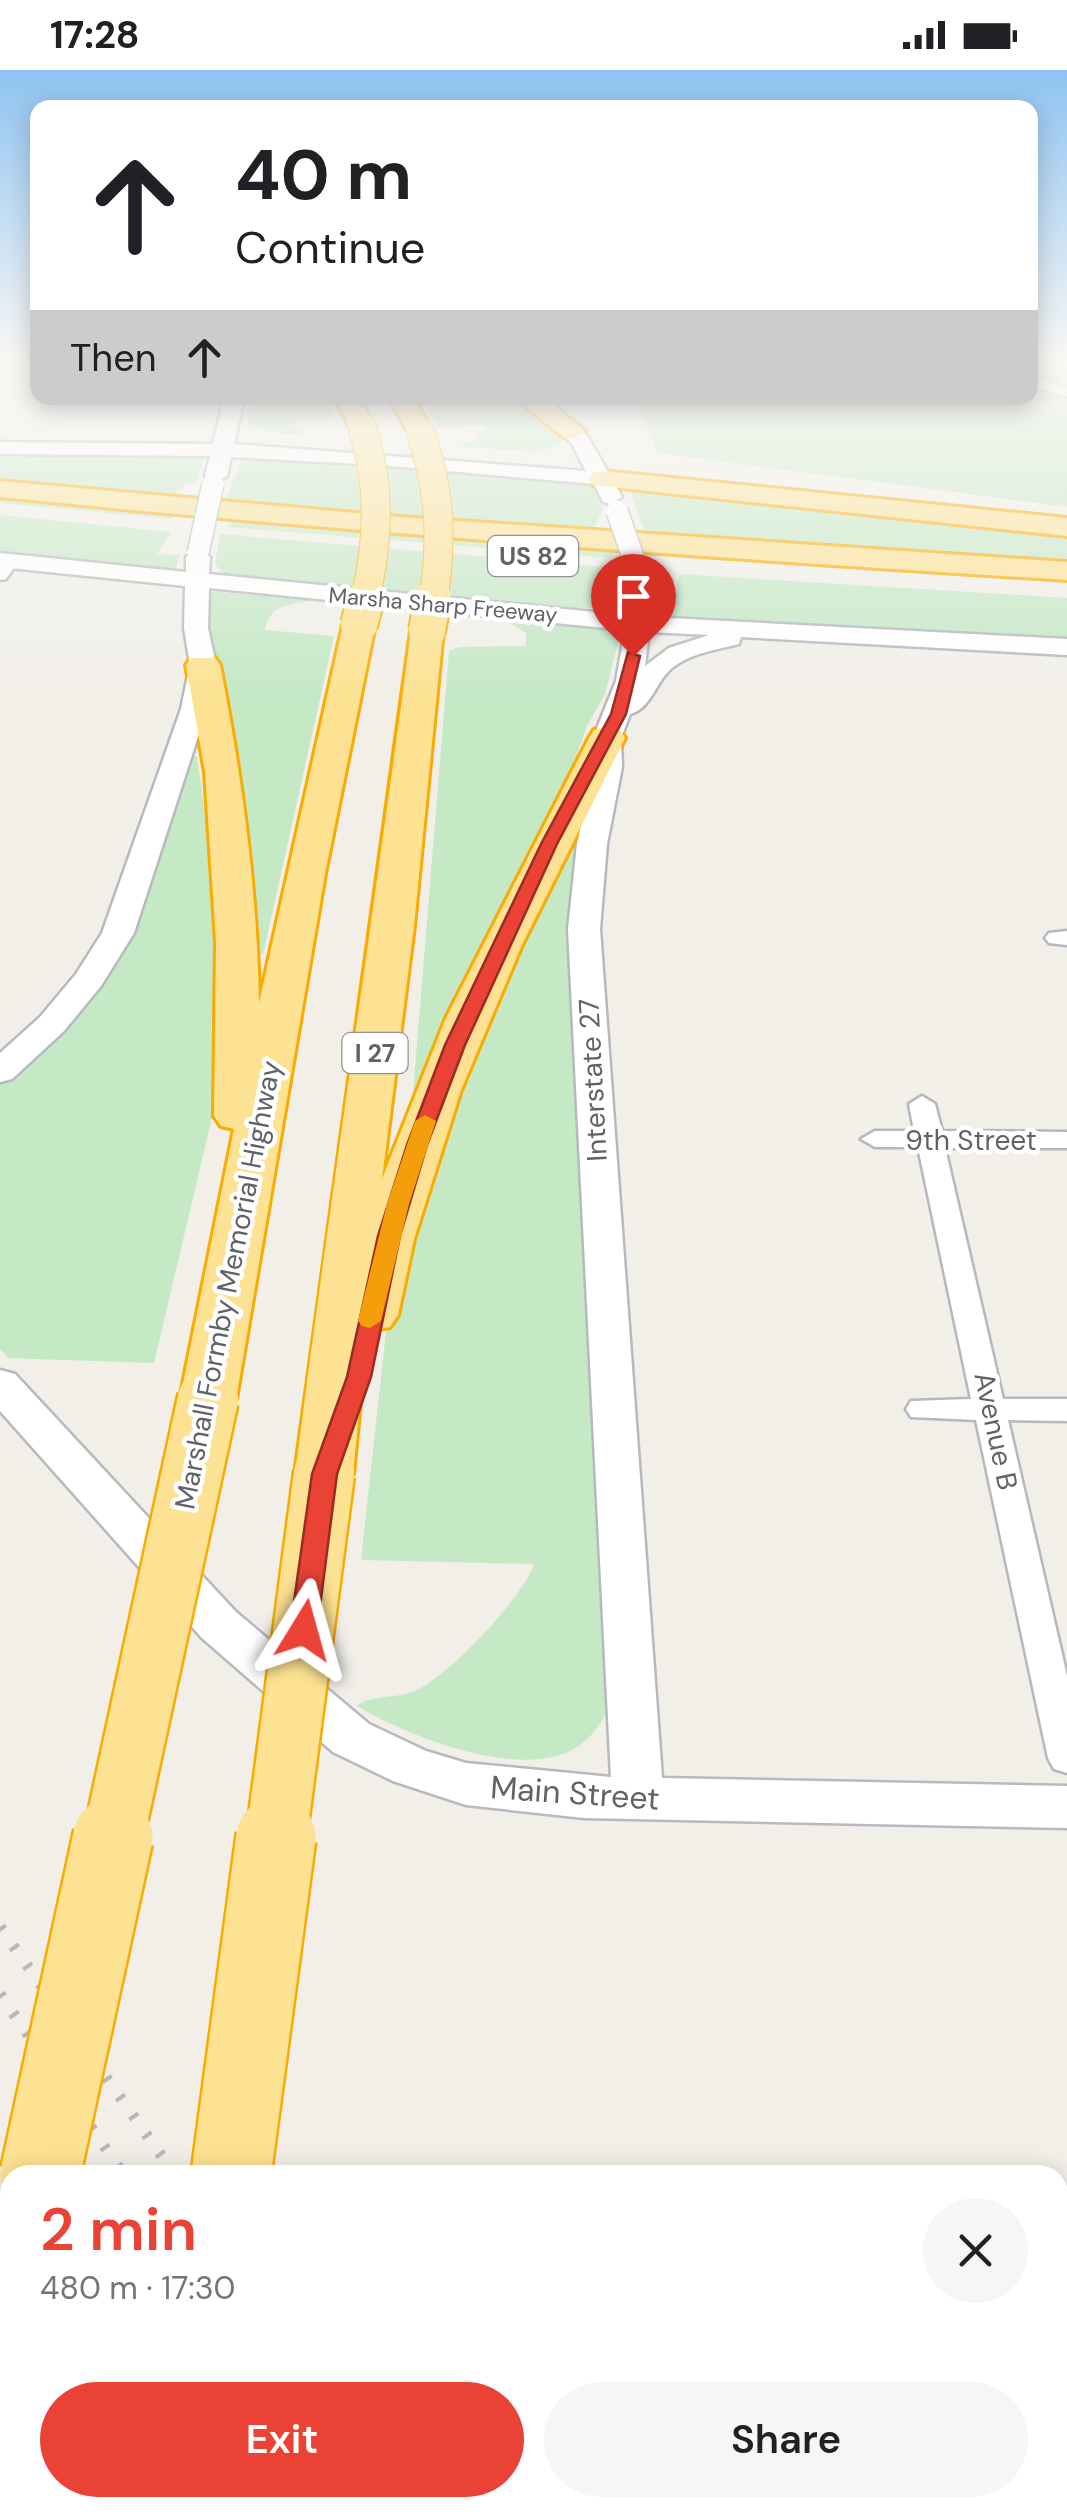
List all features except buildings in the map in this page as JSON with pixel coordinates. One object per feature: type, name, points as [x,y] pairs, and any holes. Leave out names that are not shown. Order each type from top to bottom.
[{"type":"highway","name":"Marshall Formby Memorial Highway","points":[[42,2165],[208,1400],[306,874],[378,550],[382,510],[375,473]]},
{"type":"highway","name":"I 27","points":[[233,2165],[324,1474],[361,1146],[393,926],[427,631],[442,558],[442,519],[430,473]]},
{"type":"highway","points":[[604,478],[1067,527]]},
{"type":"highway","name":"US 82","points":[[0,489],[278,516],[650,545],[1067,571]]},
{"type":"highway","name":"US 82","points":[[0,510],[410,547],[1067,592]]},
{"type":"highway","points":[[200,647],[223,772],[237,942],[239,1243]]},
{"type":"highway","points":[[324,1474],[359,1377],[393,1220],[439,1083],[549,844],[613,726]]},
{"type":"main road","points":[[0,1072],[52,1024],[89,979],[118,932],[194,709],[200,647],[195,580],[216,473]]},
{"type":"main road","points":[[551,473],[604,478]]},
{"type":"main road","name":"Interstate 27","points":[[599,473],[632,554],[637,624],[629,681],[613,726],[592,844],[584,929],[638,1799]]},
{"type":"main road","name":"Marsha Sharp Freeway","points":[[3,565],[86,569],[637,624],[1067,647]]},
{"type":"main road","points":[[86,569],[156,586],[179,599],[200,647]]},
{"type":"main road","points":[[613,726],[640,697],[655,669],[673,657],[720,640],[778,633]]},
{"type":"main road","name":"Main Street","points":[[0,1384],[219,1625],[352,1738],[411,1767],[466,1784],[526,1794],[1067,1807]]},
{"type":"street","name":"Avenue B","points":[[922,1104],[1067,1758]]},
{"type":"street","name":"9th Street","points":[[875,1139],[1067,1140]]},
{"type":"street","points":[[922,1409],[1067,1410]]},
{"type":"green space","points":[[0,473],[199,473],[196,483],[186,484],[168,500],[0,484]]},
{"type":"green space","points":[[236,473],[480,473],[580,481],[594,489],[603,508],[591,535],[223,506]]},
{"type":"green space","points":[[811,473],[1067,473],[1067,507]]},
{"type":"green space","points":[[629,487],[1067,531],[1067,565],[647,539]]},
{"type":"green space","points":[[0,495],[181,512],[170,519],[0,503]]},
{"type":"green space","points":[[0,515],[172,532],[157,554],[180,555],[175,571],[0,552]]},
{"type":"green space","points":[[237,517],[613,548],[612,558],[227,527]]},
{"type":"green space","points":[[220,534],[617,568],[620,596],[611,606],[569,609],[226,576],[215,564]]},
{"type":"green space","points":[[679,574],[1067,598],[1067,641],[665,620],[660,595],[675,596]]},
{"type":"green space","points":[[205,591],[313,600],[277,610],[265,630],[334,636],[263,954],[248,953],[230,749],[208,636]]},
{"type":"green space","points":[[509,619],[621,631],[605,694],[587,726],[564,790],[518,877],[417,1093],[413,1093],[449,651],[459,647],[526,646],[526,633],[507,622]]},
{"type":"green space","points":[[186,756],[197,756],[219,909],[214,1109],[154,1363],[8,1358],[0,1349],[0,1083],[68,1023],[111,969],[122,949]]},
{"type":"green space","points":[[571,843],[579,844],[613,1693],[601,1722],[580,1745],[557,1756],[529,1760],[499,1758],[435,1742],[357,1706],[371,1699],[402,1695],[431,1682],[501,1615],[534,1564],[361,1560],[387,1323],[459,1071]]},
{"type":"railway","points":[[0,1927],[168,2165]]},
{"type":"railway","points":[[0,1994],[117,2165]]},
{"type":"slow traffic","points":[[370,1321],[398,1204],[425,1121]]},
{"type":"route","points":[[304,1630],[324,1474],[359,1377],[375,1292],[417,1145],[455,1045],[549,844],[608,738],[629,681],[633,656]]}]
